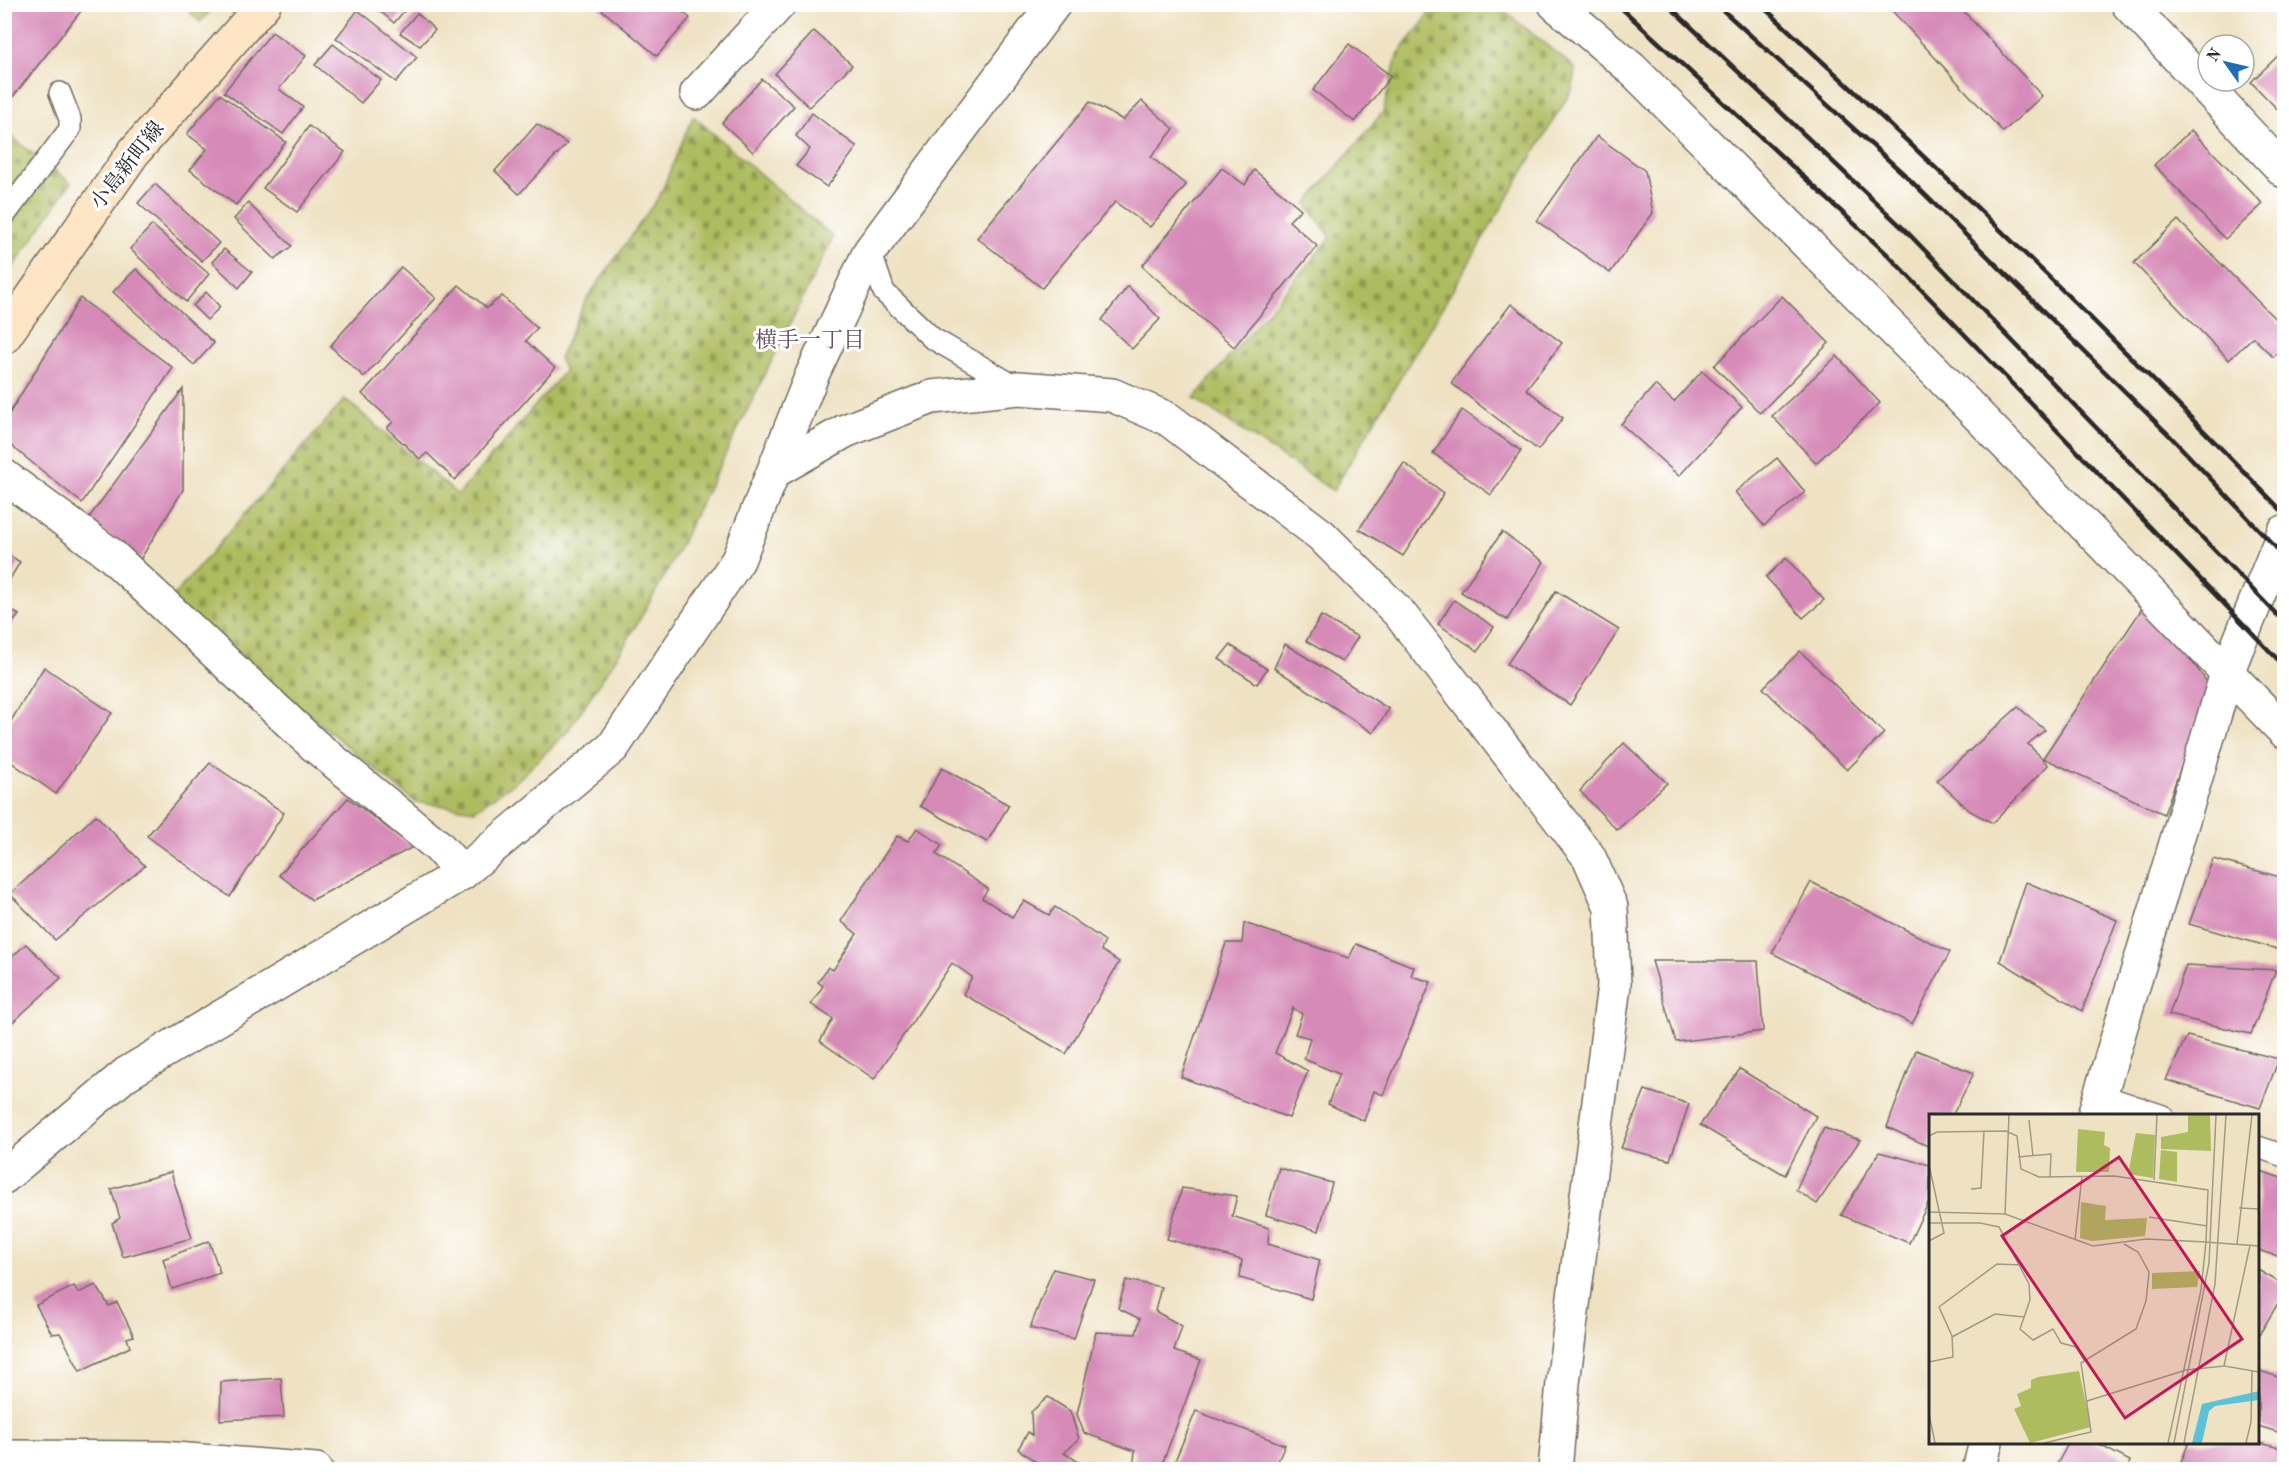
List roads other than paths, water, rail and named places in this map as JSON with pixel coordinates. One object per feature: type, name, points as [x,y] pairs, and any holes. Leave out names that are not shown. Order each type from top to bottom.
[{"type":"main road","name":"小島新町線","points":[[4,337],[134,152],[264,4]]},
{"type":"street","points":[[697,93],[779,4]]},
{"type":"street","points":[[4,1177],[126,1074],[462,873],[613,747],[738,560],[812,375],[870,251],[1054,4]]},
{"type":"street","points":[[1555,4],[1631,68],[1934,370],[2228,670],[2284,731]]},
{"type":"street","points":[[2128,4],[2284,171]]},
{"type":"street","points":[[775,471],[845,431],[932,397],[1019,388],[1112,395],[1168,419],[1321,535],[1399,613],[1590,857],[1611,907],[1614,985],[1563,1383],[1555,1470]]},
{"type":"street","points":[[4,476],[110,554],[314,745],[438,846],[462,873]]},
{"type":"street","points":[[2098,1105],[2228,670],[2284,532]]},
{"type":"street","points":[[1979,1470],[1986,1444]]},
{"type":"street","points":[[4,1456],[162,1458],[316,1470]]},
{"type":"lane","points":[[4,216],[70,129],[70,119],[60,93]]},
{"type":"lane","points":[[870,251],[884,292],[932,338],[1019,388]]},
{"type":"lane","points":[[2098,1105],[2151,1114]]},
{"type":"lane","points":[[2259,1147],[2284,1156]]},
{"type":"railway","points":[[1617,4],[1887,254],[2284,666]]},
{"type":"railway","points":[[1667,4],[1908,233],[2284,622]]},
{"type":"railway","points":[[1716,4],[1905,175],[2169,435],[2284,556]]},
{"type":"railway","points":[[1760,4],[2026,255],[2284,513]]},
{"type":"district","name":"横手一丁目","points":[[810,341]]}]
